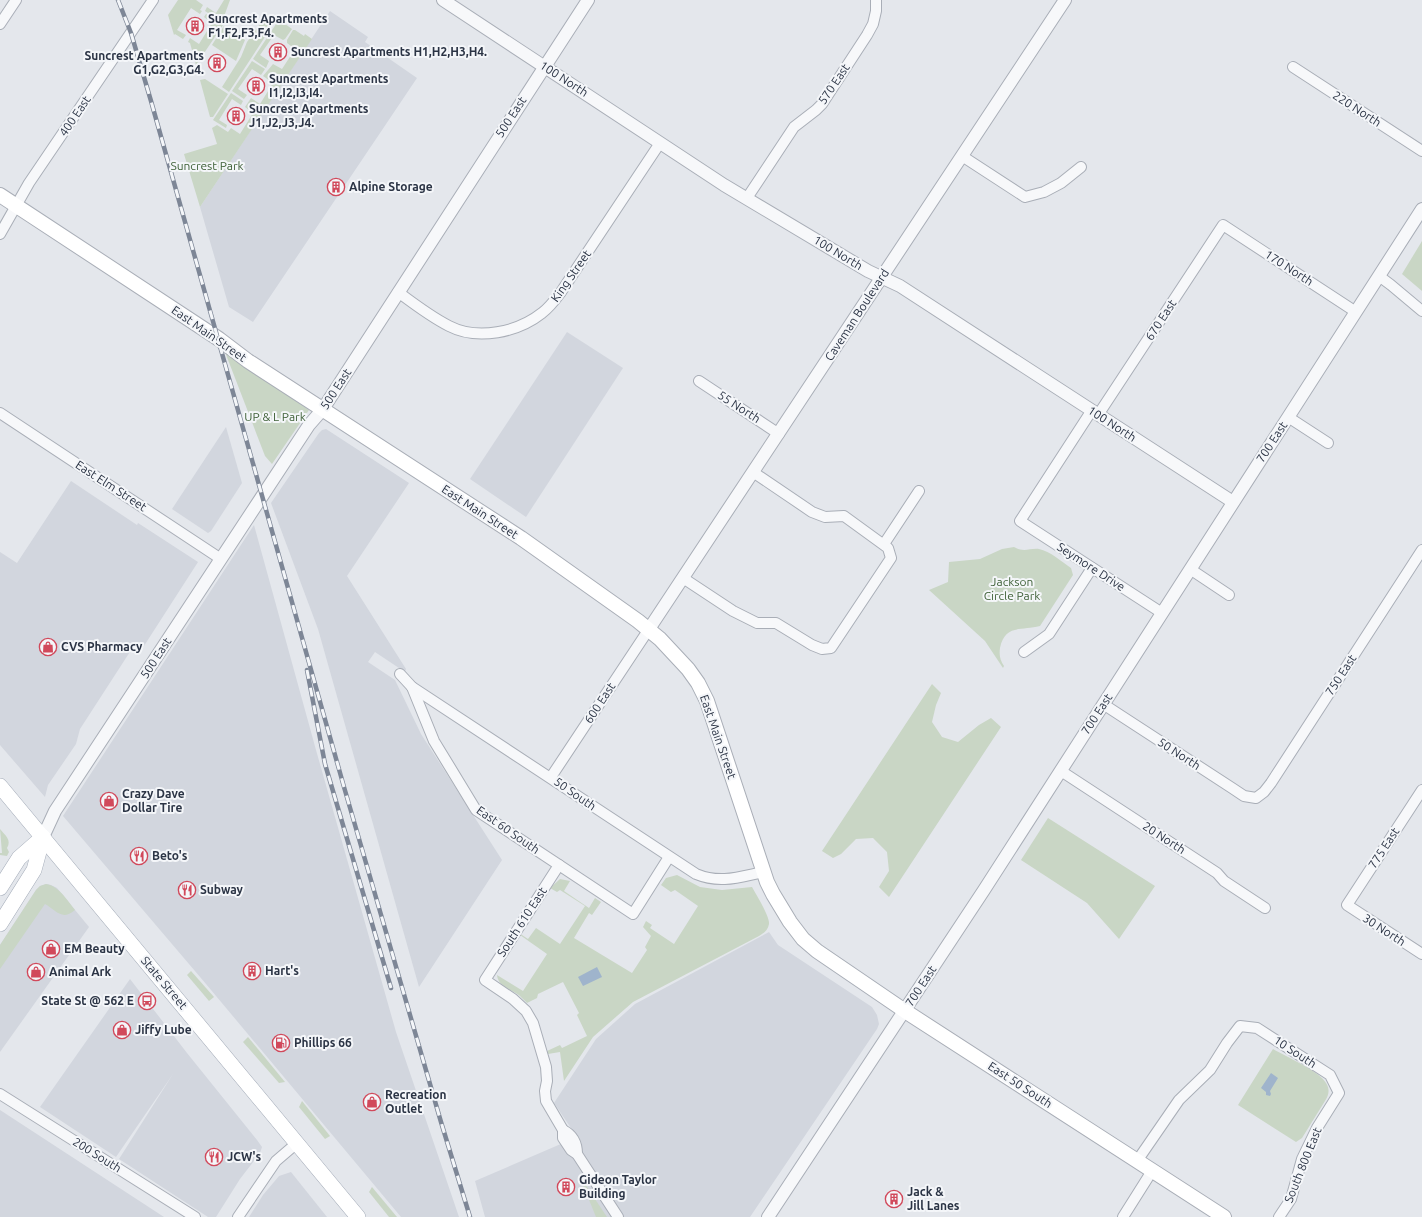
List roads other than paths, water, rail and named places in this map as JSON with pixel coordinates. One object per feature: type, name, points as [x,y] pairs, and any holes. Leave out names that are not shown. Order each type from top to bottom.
[{"type":"main road","name":"East Main Street","points":[[0,195],[219,339],[248,361],[520,538],[649,629],[660,639],[688,669],[698,683],[707,701],[764,872],[773,894],[790,922],[803,939],[817,951]]},
{"type":"main road","name":"State Street","points":[[0,786],[358,1217]]},
{"type":"main road","name":"500 East","points":[[0,888],[19,858],[43,837]]},
{"type":"main road","name":"500 East","points":[[0,924],[34,870],[43,837]]},
{"type":"main road","name":"East 50 South","points":[[817,951],[905,1011],[1224,1217]]},
{"type":"street","points":[[0,24],[16,0]]},
{"type":"street","name":"400 East","points":[[0,234],[29,183],[153,0]]},
{"type":"street","name":"100 North","points":[[443,0],[747,198],[868,271],[900,286],[1234,502]]},
{"type":"street","name":"500 East","points":[[43,837],[55,811],[309,425],[323,409],[588,0]]},
{"type":"street","name":"570 East","points":[[747,198],[794,127],[816,110],[830,93],[873,24],[876,12],[876,0]]},
{"type":"street","name":"Caveman Boulevard","points":[[649,629],[1065,0]]},
{"type":"street","name":"220 North","points":[[1293,67],[1422,151]]},
{"type":"street","name":"King Street","points":[[398,292],[450,327],[465,332],[489,334],[517,327],[533,320],[554,302],[660,142]]},
{"type":"street","points":[[962,156],[1025,197],[1044,192],[1061,183],[1081,167]]},
{"type":"street","name":"700 East","points":[[768,1217],[905,1011],[1061,771],[1422,209]]},
{"type":"street","name":"170 North","points":[[1222,225],[1356,312]]},
{"type":"street","name":"670 East","points":[[1020,521],[1222,225]]},
{"type":"street","points":[[1379,276],[1422,311]]},
{"type":"street","name":"55 North","points":[[699,381],[779,434]]},
{"type":"street","name":"East Elm Street","points":[[0,413],[221,559]]},
{"type":"street","points":[[1288,417],[1328,443]]},
{"type":"street","points":[[683,578],[733,611],[757,623],[776,623],[812,645],[822,649],[831,648],[891,558],[886,546],[844,516],[825,517],[812,512],[753,472]]},
{"type":"street","points":[[886,546],[919,491]]},
{"type":"street","name":"Seymore Drive","points":[[1020,521],[1162,613]]},
{"type":"street","name":"750 East","points":[[1256,798],[1264,792],[1271,783],[1422,550]]},
{"type":"street","points":[[1024,652],[1049,634],[1092,568]]},
{"type":"street","points":[[1190,569],[1229,595]]},
{"type":"street","name":"600 East","points":[[551,777],[649,629]]},
{"type":"street","name":"50 South","points":[[400,674],[412,687],[551,777],[568,790],[696,874],[709,879],[730,879],[764,872]]},
{"type":"street","name":"East 60 South","points":[[412,687],[434,741],[476,810],[633,914],[669,856]]},
{"type":"street","name":"50 North","points":[[1103,704],[1244,796],[1256,798]]},
{"type":"street","name":"20 North","points":[[1061,771],[1217,873],[1224,881],[1265,908]]},
{"type":"street","name":"775 East","points":[[1347,905],[1422,790]]},
{"type":"street","name":"South 610 East","points":[[559,865],[485,980],[513,999],[526,1011],[533,1023],[546,1067],[546,1101],[563,1130],[563,1138],[571,1150],[577,1154],[618,1217]]},
{"type":"street","name":"30 North","points":[[1347,905],[1422,954]]},
{"type":"street","name":"10 South","points":[[1137,1161],[1179,1100],[1210,1070],[1240,1026],[1257,1028],[1330,1075],[1338,1088],[1338,1093]]},
{"type":"street","name":"South 800 East","points":[[1278,1217],[1291,1199],[1302,1159],[1317,1128],[1338,1093]]},
{"type":"street","name":"200 South","points":[[0,1094],[194,1217]]},
{"type":"street","points":[[238,1217],[276,1161],[297,1143]]},
{"type":"street","points":[[1123,1217],[1152,1171]]},
{"type":"water","points":[[597,967],[602,977],[583,986],[578,977]]},
{"type":"water","points":[[1271,1073],[1278,1078],[1270,1091],[1270,1096],[1266,1095],[1266,1092],[1261,1088]]},
{"type":"railway","points":[[118,0],[131,33],[151,101],[344,787],[470,1217]]},
{"type":"railway","points":[[307,670],[325,764],[391,988]]},
{"type":"place","name":"Suncrest Apartments F1,F2,F3,F4.","points":[[195,26]]},
{"type":"place","name":"Suncrest Apartments H1,H2,H3,H4.","points":[[278,52]]},
{"type":"place","name":"Suncrest Apartments G1,G2,G3,G4.","points":[[217,63]]},
{"type":"place","name":"Suncrest Apartments I1,I2,I3,I4.","points":[[256,86]]},
{"type":"place","name":"Suncrest Apartments J1,J2,J3,J4.","points":[[236,116]]},
{"type":"place","name":"Alpine Storage","points":[[336,187]]},
{"type":"place","name":"CVS Pharmacy","points":[[48,647]]},
{"type":"place","name":"Crazy Dave Dollar Tire","points":[[109,801]]},
{"type":"place","name":"Beto's","points":[[139,856]]},
{"type":"place","name":"Subway","points":[[187,890]]},
{"type":"place","name":"EM Beauty","points":[[51,949]]},
{"type":"place","name":"Hart's","points":[[252,971]]},
{"type":"place","name":"Animal Ark","points":[[36,972]]},
{"type":"place","name":"State St @ 562 E","points":[[147,1001]]},
{"type":"place","name":"Jiffy Lube","points":[[122,1030]]},
{"type":"place","name":"Phillips 66","points":[[281,1043]]},
{"type":"place","name":"Recreation Outlet","points":[[372,1102]]},
{"type":"place","name":"JCW's","points":[[214,1157]]},
{"type":"place","name":"Gideon Taylor Building","points":[[566,1187]]},
{"type":"place","name":"Jack & Jill Lanes","points":[[894,1199]]},
{"type":"park label","name":"Suncrest Park","points":[[207,166]]},
{"type":"park label","name":"UP & L Park","points":[[275,417]]},
{"type":"park label","name":"Jackson Circle Park","points":[[1012,589]]}]
